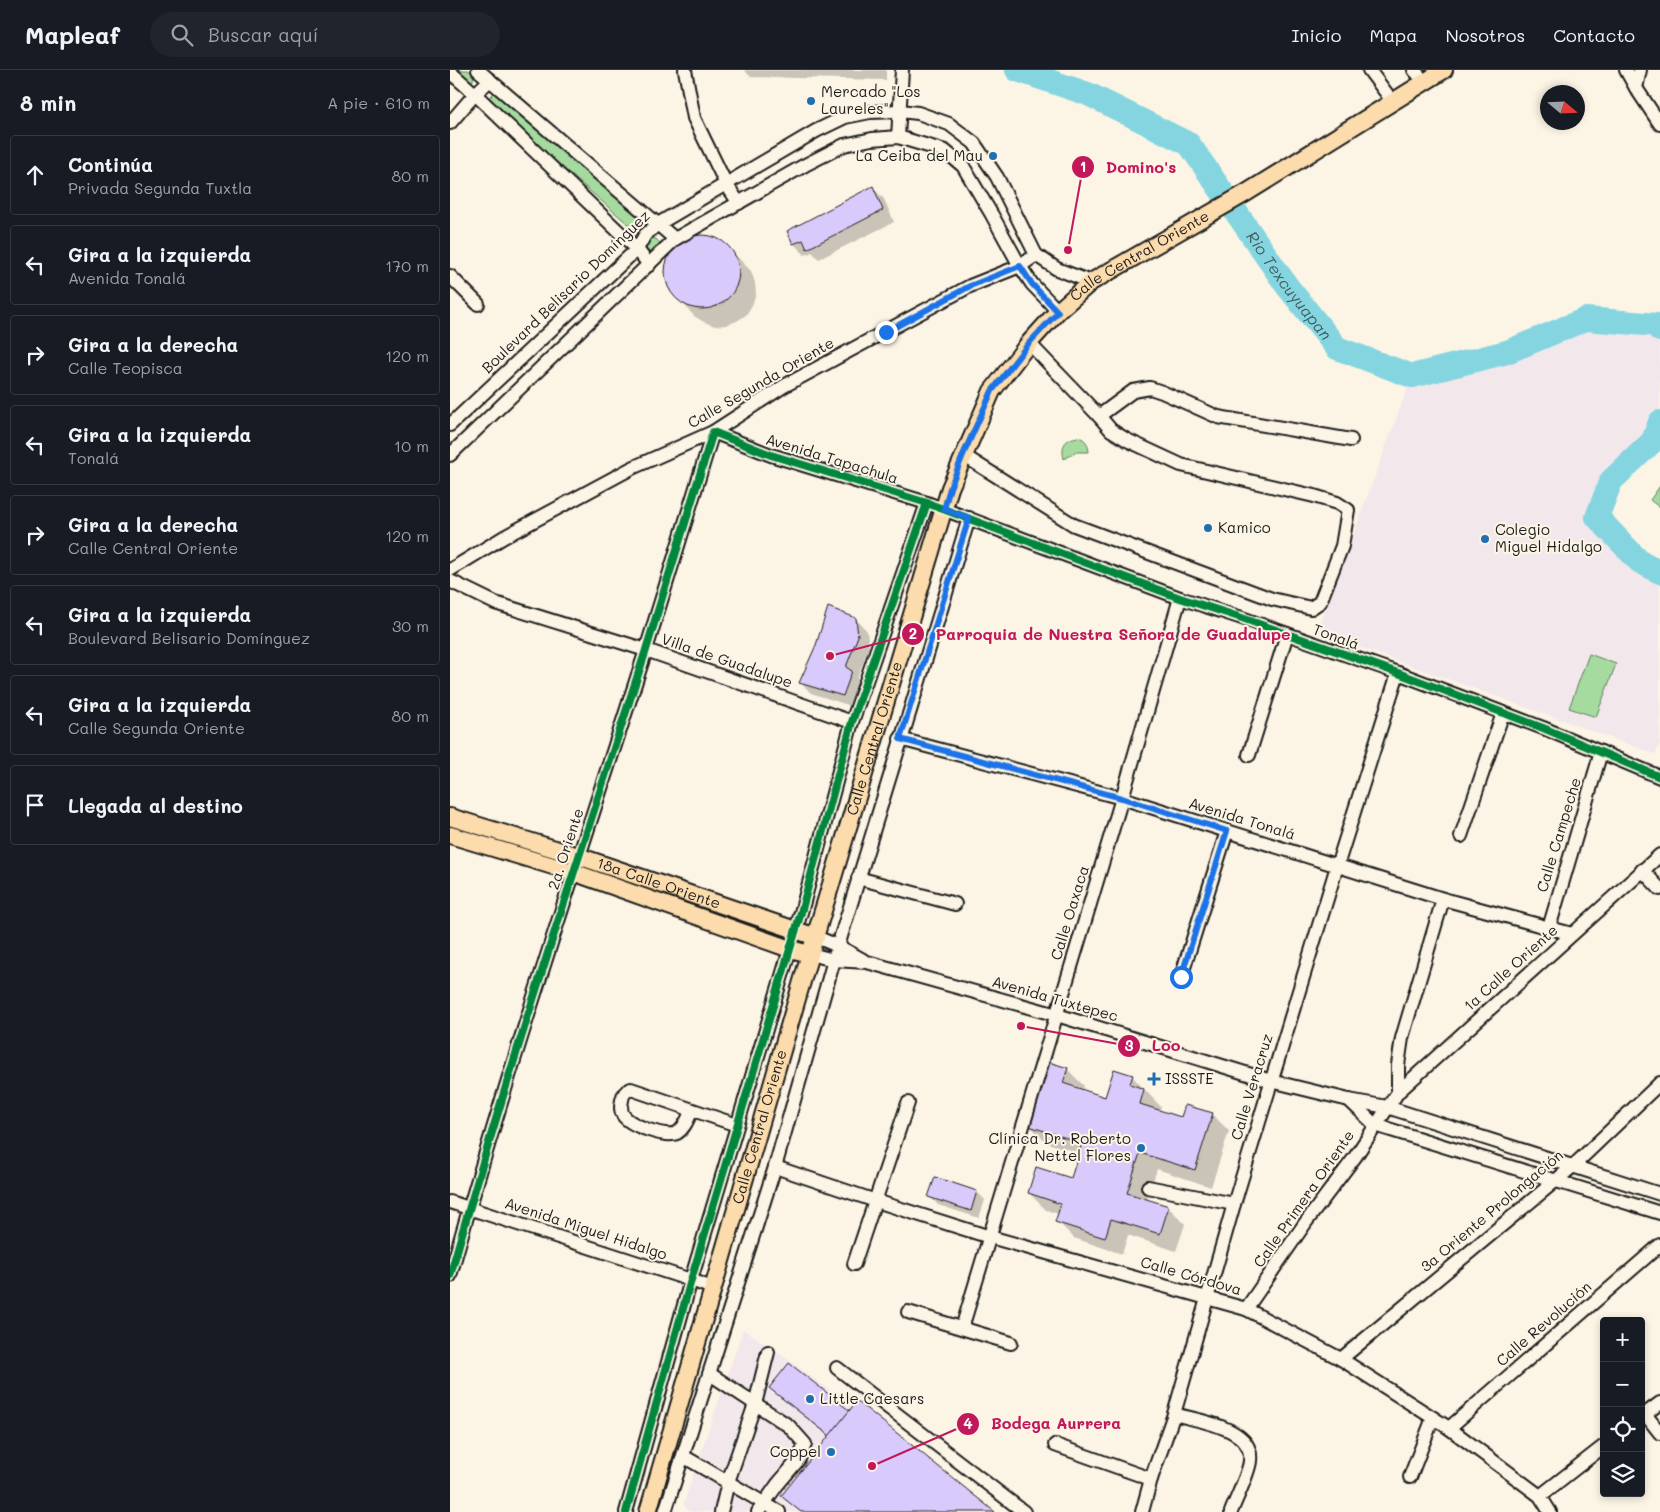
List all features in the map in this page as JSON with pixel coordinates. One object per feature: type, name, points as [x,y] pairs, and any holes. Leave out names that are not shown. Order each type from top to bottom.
[{"type":"main road","name":"Calle Central Oriente","points":[[648,1512],[810,954],[950,488],[992,391],[1029,343],[1058,312],[1091,282],[1246,193],[1393,102],[1419,76],[1444,70]]},
{"type":"main road","name":"18a Calle Oriente","points":[[450,817],[578,856],[816,937]]},
{"type":"main road","name":"18a Calle Oriente","points":[[450,835],[573,872],[790,949],[810,954]]},
{"type":"street","points":[[478,70],[675,239]]},
{"type":"street","points":[[685,70],[694,118],[726,184],[738,203]]},
{"type":"street","points":[[898,137],[902,70]]},
{"type":"street","points":[[1369,70],[1393,102]]},
{"type":"street","points":[[1626,70],[1660,124]]},
{"type":"street","points":[[1636,88],[1640,70]]},
{"type":"street","points":[[450,72],[637,249],[650,264]]},
{"type":"street","points":[[450,123],[490,80]]},
{"type":"street","name":"Boulevard Belisario Domínguez","points":[[450,425],[637,249],[644,235],[658,224],[793,144],[845,117],[870,112],[900,111],[918,113],[949,124],[974,143],[996,177],[1036,255]]},
{"type":"street","points":[[450,455],[675,239],[804,165],[844,145],[872,138],[898,137],[945,150],[963,166],[1020,266],[1032,284],[1058,312]]},
{"type":"street","points":[[793,144],[804,165]]},
{"type":"street","points":[[1036,255],[1062,271],[1091,282]]},
{"type":"street","name":"Calle Segunda Oriente","points":[[450,570],[504,537],[624,473],[713,432],[784,386],[970,286],[1020,266],[1036,255]]},
{"type":"street","points":[[450,276],[478,304]]},
{"type":"street","points":[[963,455],[1074,525],[1272,599],[1311,608],[1320,602],[1342,546],[1348,510],[1343,506],[1306,494],[1181,465],[1126,440],[1111,430],[1029,343]]},
{"type":"street","points":[[1099,416],[1133,390],[1150,388],[1218,417],[1350,440]]},
{"type":"street","name":"Avenida Tapachula","points":[[713,432],[771,455],[944,509]]},
{"type":"street","name":"2a. Oriente","points":[[450,1276],[469,1208],[573,872],[646,650],[713,432]]},
{"type":"street","points":[[626,1512],[691,1280],[796,930],[852,722],[926,502]]},
{"type":"street","name":"Tonalá","points":[[944,509],[1180,598],[1398,673],[1503,713],[1660,777]]},
{"type":"street","points":[[665,1512],[775,1166],[858,878],[969,518]]},
{"type":"street","name":"Villa de Guadalupe","points":[[450,581],[495,602],[646,650],[852,722]]},
{"type":"street","name":"Calle Oaxaca","points":[[962,1328],[1122,798],[1180,598]]},
{"type":"street","points":[[1249,755],[1287,634]]},
{"type":"street","name":"Calle Veracruz","points":[[1142,1512],[1174,1414],[1206,1297],[1271,1081],[1398,673]]},
{"type":"street","points":[[1461,836],[1503,713]]},
{"type":"street","name":"Avenida Tonalá","points":[[900,739],[1122,798],[1443,899],[1572,934]]},
{"type":"street","name":"Calle Campeche","points":[[1549,928],[1601,752]]},
{"type":"street","points":[[1181,977],[1227,831]]},
{"type":"street","name":"1a Calle Oriente","points":[[1387,1107],[1398,1092],[1660,855]]},
{"type":"street","points":[[1642,870],[1660,889]]},
{"type":"street","points":[[858,878],[955,904]]},
{"type":"street","points":[[1398,1092],[1398,1066],[1402,1038],[1443,899]]},
{"type":"street","name":"18a Calle Oriente","points":[[816,937],[838,946]]},
{"type":"street","name":"Avenida Tuxtepec","points":[[838,946],[867,962]]},
{"type":"street","name":"18a Calle Oriente","points":[[810,954],[834,960]]},
{"type":"street","name":"Avenida Tuxtepec","points":[[834,960],[867,962],[1057,1015],[1271,1081],[1387,1107],[1660,1194]]},
{"type":"street","name":"3a Oriente Prolongación","points":[[1341,1359],[1572,1166],[1660,1083]]},
{"type":"street","points":[[692,1110],[684,1127],[677,1133],[668,1135],[636,1125],[627,1120],[620,1108],[623,1096],[626,1091],[631,1089],[737,1125]]},
{"type":"street","points":[[1349,1100],[1375,1125],[1660,1212]]},
{"type":"street","points":[[854,1264],[908,1103]]},
{"type":"street","name":"Calle Primera Oriente","points":[[1246,1309],[1306,1222],[1355,1157],[1387,1107]]},
{"type":"street","name":"Calle Córdova","points":[[775,1166],[876,1201],[990,1237],[1246,1309],[1341,1359],[1449,1428],[1540,1496],[1550,1512]]},
{"type":"street","points":[[1148,1187],[1234,1204]]},
{"type":"street","name":"Avenida Miguel Hidalgo","points":[[450,1202],[712,1288]]},
{"type":"street","name":"Calle Revolución","points":[[1449,1428],[1660,1245]]},
{"type":"street","points":[[908,1312],[1011,1343]]},
{"type":"street","points":[[721,1512],[728,1482],[755,1404],[768,1352]]},
{"type":"street","points":[[836,1368],[1024,1512]]},
{"type":"street","points":[[710,1374],[789,1426],[805,1444],[799,1459],[761,1508]]},
{"type":"street","points":[[1645,1414],[1660,1403]]},
{"type":"street","points":[[1174,1414],[1231,1430],[1244,1440],[1249,1447],[1250,1461],[1232,1512]]},
{"type":"street","points":[[1410,1477],[1433,1418]]},
{"type":"street","points":[[1645,1418],[1660,1433]]},
{"type":"street","points":[[1055,1445],[1151,1480]]},
{"type":"street","points":[[1540,1496],[1600,1449]]},
{"type":"street","points":[[683,1456],[728,1482],[761,1508],[779,1512]]},
{"type":"shaded area","name":"Colegio Miguel Hidalgo","points":[[1586,319],[1658,325],[1660,330],[1660,422],[1653,441],[1611,481],[1597,517],[1639,561],[1660,572],[1660,745],[1655,754],[1317,632],[1412,376],[1507,352]]},
{"type":"shaded area","points":[[743,1329],[775,1350],[994,1512],[690,1512],[683,1505]]},
{"type":"green space","points":[[455,70],[468,70],[474,75],[472,84]]},
{"type":"green space","points":[[496,91],[646,217],[636,231],[486,101]]},
{"type":"green space","points":[[652,238],[661,244],[651,253],[647,251],[646,246],[649,239]]},
{"type":"green space","points":[[1078,437],[1086,442],[1089,452],[1075,452],[1064,459],[1063,447],[1069,439]]},
{"type":"green space","points":[[1660,486],[1660,508],[1650,500]]},
{"type":"green space","points":[[1589,654],[1616,664],[1596,717],[1569,708]]},
{"type":"building","points":[[873,186],[883,210],[807,249],[803,240],[793,244],[787,231]]},
{"type":"building","points":[[695,235],[709,235],[723,241],[733,251],[739,265],[739,279],[733,293],[723,303],[709,309],[695,309],[681,303],[671,293],[665,279],[665,265],[671,251],[681,241]]},
{"type":"building","points":[[828,607],[856,618],[858,636],[846,667],[852,671],[843,696],[799,683],[816,645]]},
{"type":"building","name":"Clínica Dr. Roberto Nettel Flores","points":[[1049,1062],[1068,1068],[1063,1083],[1105,1097],[1114,1069],[1133,1075],[1130,1084],[1144,1089],[1140,1104],[1181,1117],[1185,1105],[1213,1113],[1195,1170],[1140,1153],[1127,1193],[1169,1206],[1160,1234],[1111,1219],[1105,1238],[1055,1222],[1061,1204],[1028,1193],[1036,1167],[1071,1178],[1082,1143],[1029,1126]]},
{"type":"building","points":[[935,1177],[977,1191],[971,1211],[928,1197]]},
{"type":"building","name":"Little Caesars","points":[[789,1363],[850,1411],[830,1436],[769,1388]]},
{"type":"building","points":[[857,1401],[995,1512],[801,1512],[781,1496]]},
{"type":"waterway","name":"Rio Texcuyuapan","points":[[1017,70],[1088,94],[1189,144],[1287,286],[1337,348],[1412,376],[1507,352],[1586,319],[1658,325],[1660,330]]},
{"type":"waterway","name":"Rio Texcuyuapan","points":[[1660,422],[1653,441],[1611,481],[1597,517],[1639,561],[1660,572]]},
{"type":"cycle path","points":[[450,1276],[520,1041],[645,653],[713,432],[771,455],[927,503],[1180,598],[1398,673],[1543,728],[1660,777]]},
{"type":"cycle path","points":[[626,1512],[691,1280],[802,909],[852,722],[927,503]]},
{"type":"place","name":"Mercado \"Los Laureles\"","points":[[811,101]]},
{"type":"place","name":"La Ceiba del Mau","points":[[993,156]]},
{"type":"place","name":"Domino's","points":[[1068,250]]},
{"type":"place","name":"Kamico","points":[[1208,528]]},
{"type":"place","name":"Colegio Miguel Hidalgo","points":[[1485,539]]},
{"type":"place","name":"Parroquia de Nuestra Señora de Guadalupe","points":[[830,656]]},
{"type":"place","name":"Loo","points":[[1021,1026]]},
{"type":"place","name":"ISSSTE","points":[[1154,1079]]},
{"type":"place","name":"Clínica Dr. Roberto Nettel Flores","points":[[1141,1148]]},
{"type":"place","name":"Little Caesars","points":[[810,1399]]},
{"type":"place","name":"Coppel","points":[[831,1452]]},
{"type":"place","name":"Bodega Aurrera","points":[[872,1466]]},
{"type":"route","points":[[886,332],[970,286],[1020,266],[1032,284],[1058,312],[1029,343],[992,391],[950,488],[944,509],[969,518],[900,739],[1122,798],[1227,831],[1181,977]]}]
